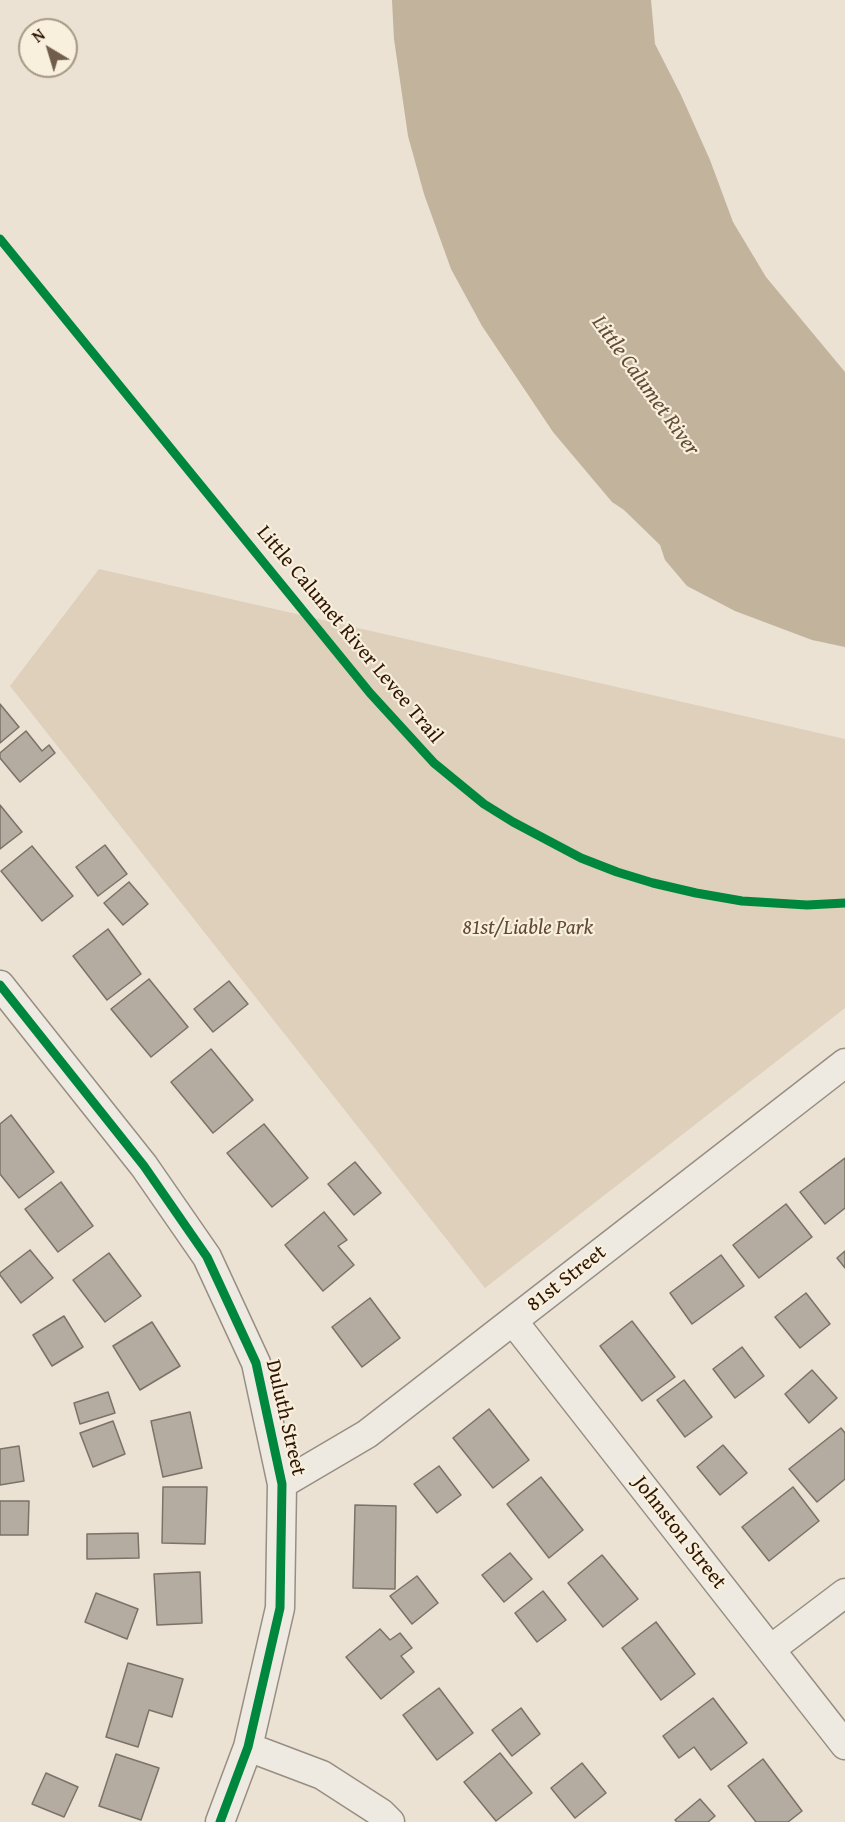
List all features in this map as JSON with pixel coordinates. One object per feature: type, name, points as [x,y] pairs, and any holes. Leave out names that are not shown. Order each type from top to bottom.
[{"type":"street","name":"Duluth Street","points":[[0,985],[144,1166],[207,1257],[256,1363],[282,1485],[280,1608],[248,1747],[220,1822]]},
{"type":"street","name":"81st Street","points":[[282,1485],[367,1434],[845,1063]]},
{"type":"street","name":"Johnston Street","points":[[513,1321],[845,1745]]},
{"type":"street","points":[[771,1649],[845,1593]]},
{"type":"street","points":[[248,1747],[322,1775],[381,1813],[390,1822]]},
{"type":"green space","name":"81st/Liable Park","points":[[99,569],[845,739],[845,1008],[485,1288],[10,686]]},
{"type":"water","name":"Little Calumet River","points":[[392,0],[651,0],[655,44],[710,160],[733,222],[766,277],[845,372],[845,647],[812,640],[735,611],[687,586],[665,560],[660,545],[624,510],[612,502],[553,432],[482,326],[451,269],[424,194],[408,136],[394,39]]},
{"type":"building","points":[[0,704],[19,727],[0,743]]},
{"type":"building","points":[[26,731],[42,751],[49,745],[55,753],[20,782],[0,758],[0,753]]},
{"type":"building","points":[[0,805],[22,832],[0,849]]},
{"type":"building","points":[[105,845],[127,874],[98,896],[76,867]]},
{"type":"building","points":[[32,846],[73,896],[42,921],[1,871]]},
{"type":"building","points":[[129,882],[148,904],[123,925],[104,903]]},
{"type":"building","points":[[108,929],[141,974],[107,1000],[73,956]]},
{"type":"building","points":[[149,979],[188,1027],[151,1057],[111,1009]]},
{"type":"building","points":[[229,981],[248,1004],[213,1032],[194,1009]]},
{"type":"building","points":[[211,1049],[253,1100],[213,1133],[171,1082]]},
{"type":"building","points":[[11,1115],[54,1172],[19,1198],[0,1174],[0,1124]]},
{"type":"building","points":[[264,1124],[308,1178],[272,1207],[227,1153]]},
{"type":"building","points":[[845,1158],[845,1208],[825,1224],[800,1192]]},
{"type":"building","points":[[355,1162],[381,1193],[354,1215],[328,1184]]},
{"type":"building","points":[[61,1182],[93,1226],[58,1252],[25,1209]]},
{"type":"building","points":[[786,1204],[812,1237],[759,1278],[733,1245]]},
{"type":"building","points":[[324,1212],[347,1240],[338,1246],[354,1265],[323,1291],[285,1245]]},
{"type":"building","points":[[30,1250],[53,1278],[21,1303],[0,1273]]},
{"type":"building","points":[[845,1251],[845,1268],[837,1258]]},
{"type":"building","points":[[109,1253],[141,1296],[105,1322],[73,1280]]},
{"type":"building","points":[[721,1255],[744,1286],[692,1324],[670,1293]]},
{"type":"building","points":[[806,1293],[830,1324],[800,1348],[775,1317]]},
{"type":"building","points":[[370,1298],[400,1338],[362,1367],[332,1327]]},
{"type":"building","points":[[64,1316],[83,1347],[52,1366],[33,1335]]},
{"type":"building","points":[[632,1321],[675,1377],[642,1401],[600,1346]]},
{"type":"building","points":[[152,1322],[180,1366],[140,1390],[113,1346]]},
{"type":"building","points":[[742,1347],[764,1376],[735,1398],[713,1369]]},
{"type":"building","points":[[812,1370],[837,1398],[809,1423],[785,1394]]},
{"type":"building","points":[[684,1380],[712,1417],[685,1437],[657,1400]]},
{"type":"building","points":[[108,1392],[115,1413],[80,1424],[74,1403]]},
{"type":"building","points":[[489,1409],[529,1460],[493,1488],[453,1438]]},
{"type":"building","points":[[190,1412],[202,1468],[163,1477],[151,1421]]},
{"type":"building","points":[[113,1421],[125,1454],[93,1467],[80,1433]]},
{"type":"building","points":[[841,1428],[845,1433],[845,1479],[817,1502],[789,1469]]},
{"type":"building","points":[[723,1445],[747,1473],[720,1495],[697,1467]]},
{"type":"building","points":[[19,1446],[24,1481],[0,1485],[0,1449]]},
{"type":"building","points":[[439,1466],[461,1495],[437,1513],[414,1484]]},
{"type":"building","points":[[541,1477],[583,1530],[549,1558],[507,1504]]},
{"type":"building","points":[[163,1487],[207,1487],[205,1544],[162,1543]]},
{"type":"building","points":[[793,1487],[819,1521],[769,1561],[742,1527]]},
{"type":"building","points":[[0,1501],[29,1501],[28,1535],[0,1535]]},
{"type":"building","points":[[355,1505],[396,1506],[395,1589],[353,1588]]},
{"type":"building","points":[[138,1533],[139,1558],[87,1559],[87,1534]]},
{"type":"building","points":[[510,1553],[532,1579],[504,1602],[482,1575]]},
{"type":"building","points":[[602,1555],[638,1599],[603,1627],[568,1583]]},
{"type":"building","points":[[200,1572],[202,1623],[157,1625],[154,1574]]},
{"type":"building","points":[[417,1576],[438,1603],[412,1624],[390,1596]]},
{"type":"building","points":[[543,1591],[566,1620],[537,1642],[515,1613]]},
{"type":"building","points":[[96,1593],[138,1609],[127,1639],[85,1622]]},
{"type":"building","points":[[656,1622],[695,1674],[661,1700],[622,1648]]},
{"type":"building","points":[[380,1629],[390,1640],[400,1633],[412,1648],[401,1656],[414,1672],[381,1699],[346,1657]]},
{"type":"building","points":[[128,1663],[183,1679],[172,1717],[149,1710],[138,1747],[106,1737]]},
{"type":"building","points":[[439,1688],[473,1733],[437,1760],[403,1715]]},
{"type":"building","points":[[713,1698],[747,1743],[711,1770],[694,1747],[679,1758],[663,1736]]},
{"type":"building","points":[[521,1708],[540,1734],[512,1756],[492,1730]]},
{"type":"building","points":[[500,1753],[532,1793],[496,1821],[464,1782]]},
{"type":"building","points":[[116,1754],[159,1768],[141,1820],[99,1806]]},
{"type":"building","points":[[763,1759],[802,1811],[788,1822],[756,1822],[728,1786]]},
{"type":"building","points":[[582,1763],[606,1793],[575,1818],[551,1788]]},
{"type":"building","points":[[46,1773],[78,1787],[64,1817],[32,1804]]},
{"type":"building","points":[[700,1799],[715,1816],[708,1822],[677,1822],[675,1820]]},
{"type":"cycle path","name":"Little Calumet River Levee Trail","points":[[0,239],[370,693],[434,763],[484,804],[581,858],[653,883],[742,901],[807,905],[845,903]]},
{"type":"cycle path","points":[[0,985],[144,1166],[207,1257],[256,1363],[282,1484],[280,1608],[248,1747],[220,1822]]}]
